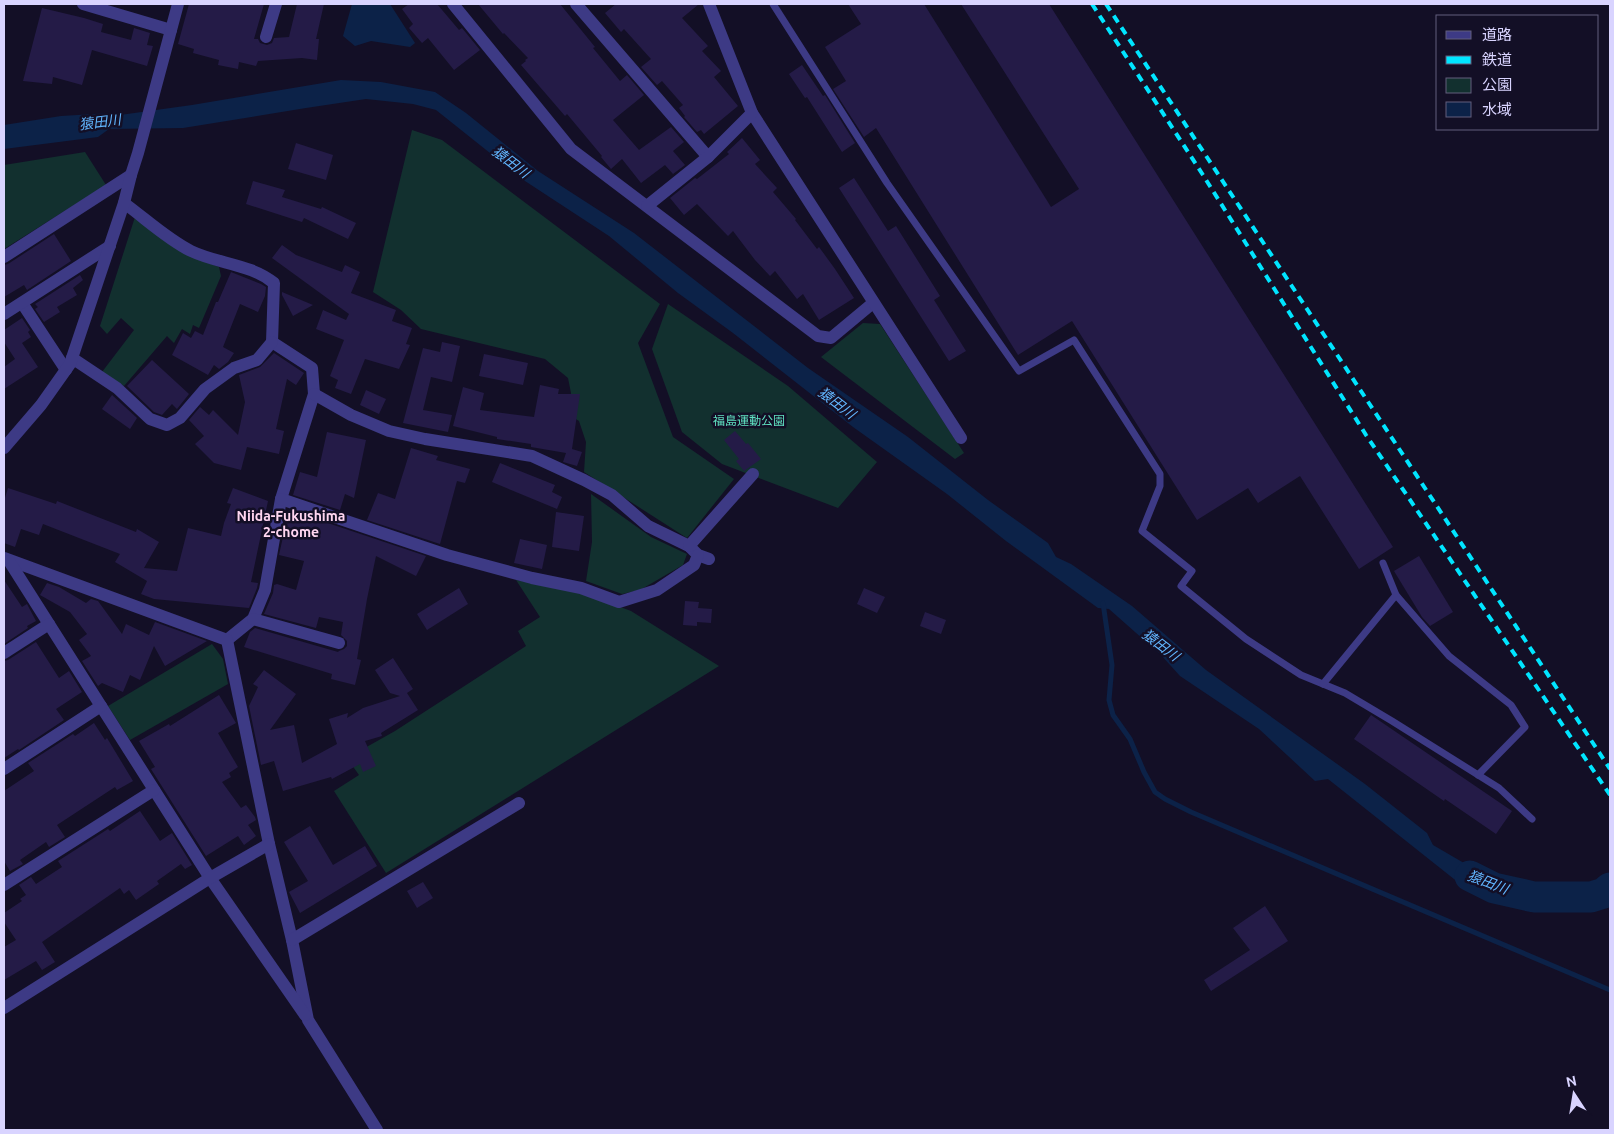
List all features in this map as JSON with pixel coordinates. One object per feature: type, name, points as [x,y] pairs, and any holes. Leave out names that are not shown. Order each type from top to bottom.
[{"type":"street","points":[[84,4],[171,30]]},
{"type":"street","points":[[4,448],[41,405],[66,370],[72,358],[124,203],[130,175],[138,154],[178,4]]},
{"type":"street","points":[[266,37],[276,4]]},
{"type":"street","points":[[453,4],[571,149],[818,336],[830,338],[874,303]]},
{"type":"street","points":[[709,4],[752,114],[961,438]]},
{"type":"street","points":[[584,6],[708,157]]},
{"type":"street","points":[[647,206],[708,157],[752,114]]},
{"type":"street","points":[[4,257],[130,175]]},
{"type":"street","points":[[72,358],[116,388],[150,419],[167,425],[180,418],[205,389],[234,368],[257,360],[272,342],[274,283],[264,275],[191,251],[163,233],[124,203]]},
{"type":"street","points":[[4,314],[110,246]]},
{"type":"street","points":[[22,303],[66,370]]},
{"type":"street","points":[[227,640],[253,619],[265,590],[281,499],[314,394],[312,368],[272,342]]},
{"type":"street","points":[[281,499],[448,555],[532,578],[580,588],[619,602],[657,590],[704,557],[689,546],[648,526],[612,495],[532,456],[426,439],[389,431],[351,415],[314,394]]},
{"type":"street","points":[[689,546],[753,474]]},
{"type":"street","points":[[7,559],[227,640]]},
{"type":"street","points":[[7,559],[210,878],[308,1020],[377,1130]]},
{"type":"street","points":[[253,619],[339,643]]},
{"type":"street","points":[[4,653],[49,624]]},
{"type":"street","points":[[227,640],[308,1020]]},
{"type":"street","points":[[4,768],[102,706]]},
{"type":"street","points":[[4,885],[154,790]]},
{"type":"street","points":[[292,940],[519,803]]},
{"type":"street","points":[[4,1008],[210,878],[269,844]]},
{"type":"lane","points":[[772,4],[887,183],[1019,370],[1074,340],[1160,474],[1160,486],[1142,531],[1192,571],[1180,586],[1246,639],[1301,674],[1345,694],[1384,716],[1499,788],[1532,819]]},
{"type":"lane","points":[[1383,563],[1396,595],[1449,656],[1511,705],[1525,727],[1478,775]]},
{"type":"lane","points":[[1323,684],[1396,595]]},
{"type":"green space","points":[[412,130],[442,140],[660,304],[638,343],[673,437],[734,479],[687,538],[584,472],[586,442],[579,421],[568,414],[571,393],[568,378],[545,359],[421,329],[401,310],[373,292]]},
{"type":"green space","points":[[85,152],[106,185],[4,249],[4,165]]},
{"type":"green space","points":[[135,217],[188,255],[219,267],[221,276],[199,328],[193,325],[190,334],[182,329],[174,343],[167,336],[124,386],[102,372],[134,330],[121,318],[107,334],[100,326]]},
{"type":"green space","name":"福島運動公園","points":[[668,304],[788,386],[877,462],[838,508],[722,464],[682,432],[652,349]]},
{"type":"green space","points":[[863,323],[880,324],[964,453],[955,459],[821,357]]},
{"type":"green space","points":[[591,494],[651,537],[687,554],[683,565],[640,590],[622,594],[586,581],[592,542]]},
{"type":"green space","points":[[516,580],[578,591],[631,611],[719,666],[386,873],[334,791],[359,775],[347,758],[395,731],[526,646],[518,631],[540,617]]},
{"type":"green space","points":[[212,644],[223,659],[228,684],[130,740],[108,706]]},
{"type":"water","points":[[352,4],[390,4],[415,43],[410,47],[371,41],[355,46],[343,36]]},
{"type":"water","points":[[341,80],[381,82],[435,92],[466,113],[538,171],[634,233],[808,368],[908,437],[988,500],[1048,543],[1056,557],[1071,564],[1132,606],[1206,670],[1365,784],[1427,833],[1433,845],[1500,884],[1534,893],[1464,887],[1328,779],[1315,781],[1259,729],[1180,676],[1161,655],[1109,609],[1098,608],[1006,541],[947,494],[853,427],[733,333],[678,293],[609,236],[525,181],[436,110],[413,104],[366,99],[183,128],[109,129],[98,137],[4,149],[4,125],[61,116],[111,113],[120,115]]},
{"type":"building","points":[[189,4],[264,4],[254,39],[258,39],[260,43],[267,45],[272,43],[274,38],[289,37],[297,4],[324,4],[316,39],[319,39],[317,60],[302,58],[258,61],[256,66],[239,62],[238,69],[218,65],[219,60],[193,53],[194,49],[178,44]]},
{"type":"building","points":[[409,4],[437,4],[459,30],[462,28],[480,50],[454,70],[428,38],[422,43],[409,28],[413,24],[402,9]]},
{"type":"building","points":[[478,4],[560,4],[620,81],[627,75],[644,95],[613,120],[639,150],[671,127],[684,142],[673,151],[685,165],[673,174],[665,165],[641,183],[622,159],[611,169],[567,114],[565,116],[521,65],[528,58],[503,34]]},
{"type":"building","points":[[616,4],[699,4],[682,18],[708,46],[702,51],[721,71],[714,77],[738,106],[704,134],[701,130],[697,132],[679,108],[683,105],[662,81],[657,85],[641,67],[651,59],[624,29],[621,32],[605,13]]},
{"type":"building","points":[[848,4],[924,4],[1051,207],[1079,189],[961,4],[1049,4],[1393,547],[1359,569],[1300,476],[1258,503],[1248,488],[1197,520],[1072,321],[1018,355],[876,128],[864,137],[833,89],[846,81],[825,47],[861,24]]},
{"type":"building","points":[[42,8],[103,24],[101,32],[131,40],[134,28],[150,33],[147,45],[153,46],[147,66],[92,50],[82,85],[53,77],[52,84],[23,81]]},
{"type":"building","points":[[802,65],[823,96],[825,95],[855,143],[842,152],[807,97],[805,98],[789,74]]},
{"type":"building","points":[[742,138],[760,160],[755,164],[777,188],[773,192],[796,219],[817,249],[819,247],[854,298],[819,320],[803,294],[797,299],[775,271],[770,276],[733,231],[728,236],[697,204],[684,215],[670,198],[729,154],[727,152]]},
{"type":"building","points":[[296,143],[333,155],[326,180],[288,169]]},
{"type":"building","points":[[854,178],[888,231],[896,226],[940,296],[934,300],[966,351],[949,361],[839,188]]},
{"type":"building","points":[[253,181],[285,190],[282,197],[321,209],[322,207],[356,223],[348,239],[304,218],[302,222],[246,204]]},
{"type":"building","points":[[54,234],[71,261],[27,290],[24,285],[4,297],[4,265]]},
{"type":"building","points":[[282,245],[296,255],[342,272],[345,265],[360,272],[351,293],[396,310],[392,321],[412,328],[406,344],[410,345],[399,369],[365,359],[351,394],[335,388],[338,380],[330,376],[344,340],[316,329],[323,310],[346,320],[349,314],[272,258]]},
{"type":"building","points":[[231,272],[266,287],[265,296],[258,312],[240,304],[223,347],[234,353],[228,362],[219,369],[214,365],[208,375],[172,355],[183,333],[191,338],[195,331],[203,335],[216,302],[218,302]]},
{"type":"building","points":[[80,275],[83,280],[73,288],[77,295],[57,307],[60,312],[44,322],[35,309],[38,307],[35,304]]},
{"type":"building","points":[[282,292],[313,305],[293,316]]},
{"type":"building","points":[[22,318],[30,330],[28,332],[31,337],[22,343],[38,367],[4,389],[4,367],[15,359],[4,342],[4,330]]},
{"type":"building","points":[[442,342],[460,346],[452,382],[431,377],[423,410],[452,415],[448,432],[403,423],[423,348],[440,352]]},
{"type":"building","points":[[274,353],[304,373],[296,385],[287,379],[276,429],[284,431],[279,454],[247,447],[241,470],[214,463],[195,444],[204,436],[189,420],[200,407],[209,415],[213,410],[238,435],[245,402],[239,375],[260,367]]},
{"type":"building","points":[[484,354],[528,363],[523,385],[479,376]]},
{"type":"building","points":[[152,360],[189,394],[177,409],[172,404],[162,415],[154,412],[127,386]]},
{"type":"building","points":[[540,385],[559,389],[558,394],[580,394],[572,449],[582,452],[577,466],[563,462],[566,453],[531,447],[531,444],[497,439],[497,437],[453,426],[463,387],[484,393],[480,410],[534,417]]},
{"type":"building","points":[[366,390],[386,399],[379,414],[360,405]]},
{"type":"building","points":[[112,395],[137,418],[130,429],[102,409]]},
{"type":"building","points":[[735,431],[761,459],[744,471],[736,461],[739,459],[724,440]]},
{"type":"building","points":[[327,432],[366,440],[354,498],[345,494],[340,510],[293,495],[300,472],[317,477]]},
{"type":"building","points":[[411,448],[438,456],[436,460],[470,469],[465,483],[457,481],[440,544],[367,520],[378,493],[395,499]]},
{"type":"building","points":[[500,463],[555,485],[552,492],[562,497],[557,509],[492,482]]},
{"type":"building","points":[[8,488],[56,504],[57,501],[136,532],[137,529],[159,542],[144,568],[177,571],[188,528],[221,536],[231,504],[227,503],[233,488],[268,501],[251,582],[258,583],[249,608],[154,599],[141,594],[147,581],[115,562],[120,554],[43,524],[39,535],[21,529],[15,547],[4,543],[4,501]]},
{"type":"building","points":[[289,510],[426,556],[416,576],[376,556],[357,659],[361,660],[355,685],[331,679],[332,674],[244,647],[250,632],[255,628],[338,652],[347,646],[347,641],[341,635],[343,622],[319,617],[316,628],[264,614],[273,593],[274,585],[277,584],[296,590],[304,561],[279,555]]},
{"type":"building","points":[[556,512],[584,516],[579,551],[552,547]]},
{"type":"building","points":[[520,539],[547,545],[542,569],[514,563]]},
{"type":"building","points":[[1419,556],[1453,612],[1430,626],[1422,617],[1394,571]]},
{"type":"building","points":[[4,580],[22,607],[27,604],[36,621],[4,644]]},
{"type":"building","points":[[47,583],[59,587],[86,603],[91,599],[98,601],[122,634],[126,624],[149,635],[155,622],[207,641],[165,666],[154,646],[140,680],[130,675],[123,692],[102,683],[98,686],[82,661],[91,656],[79,640],[87,634],[70,612],[40,595]]},
{"type":"building","points":[[459,588],[468,604],[427,630],[417,614]]},
{"type":"building","points":[[864,588],[885,597],[877,613],[857,604]]},
{"type":"building","points":[[685,601],[699,602],[698,608],[712,609],[711,623],[697,622],[697,626],[683,625]]},
{"type":"building","points":[[925,612],[946,620],[941,634],[920,626]]},
{"type":"building","points":[[36,642],[59,678],[69,671],[82,692],[56,709],[64,720],[4,758],[4,661]]},
{"type":"building","points":[[393,658],[413,689],[407,693],[418,710],[381,733],[382,736],[365,741],[376,766],[363,772],[360,764],[332,779],[331,777],[283,791],[274,761],[261,765],[249,706],[258,687],[253,684],[264,670],[296,694],[270,730],[294,725],[302,763],[337,744],[329,719],[348,713],[347,718],[363,708],[400,696],[390,693],[375,670]]},
{"type":"building","points":[[219,695],[236,723],[218,733],[238,767],[229,773],[231,777],[222,782],[241,808],[246,805],[255,817],[256,820],[248,825],[256,836],[244,845],[238,836],[206,856],[151,769],[155,767],[139,741],[169,724],[170,726]]},
{"type":"building","points":[[1371,715],[1512,811],[1496,834],[1354,739]]},
{"type":"building","points":[[94,723],[105,740],[107,738],[133,781],[117,790],[115,787],[57,825],[65,837],[49,847],[46,842],[20,860],[23,864],[10,871],[4,861],[4,791],[34,771],[28,763]]},
{"type":"building","points":[[140,811],[160,841],[172,833],[192,865],[185,869],[181,864],[157,881],[159,884],[136,900],[129,890],[124,894],[120,888],[42,942],[55,962],[42,970],[36,961],[4,980],[4,947],[16,940],[4,922],[4,913],[22,901],[20,899],[26,895],[19,885],[31,877],[36,884],[62,867],[58,861]]},
{"type":"building","points":[[310,826],[333,865],[365,846],[377,866],[300,913],[289,892],[308,881],[284,842]]},
{"type":"building","points":[[423,882],[433,898],[417,908],[407,891]]},
{"type":"building","points":[[1265,906],[1288,941],[1211,991],[1204,980],[1250,950],[1233,928]]},
{"type":"waterway","points":[[1103,603],[1112,665],[1109,700],[1113,715],[1130,739],[1155,792],[1191,812],[1610,990]]},
{"type":"waterway","name":"猿田川","points":[[1470,876],[1494,888],[1534,897],[1591,897],[1604,893],[1610,888]]},
{"type":"railway","points":[[1092,4],[1203,175],[1366,435],[1610,795]]},
{"type":"railway","points":[[1106,4],[1610,769]]},
{"type":"district","name":"Niida-Fukushima 2-chome","points":[[291,524]]}]
